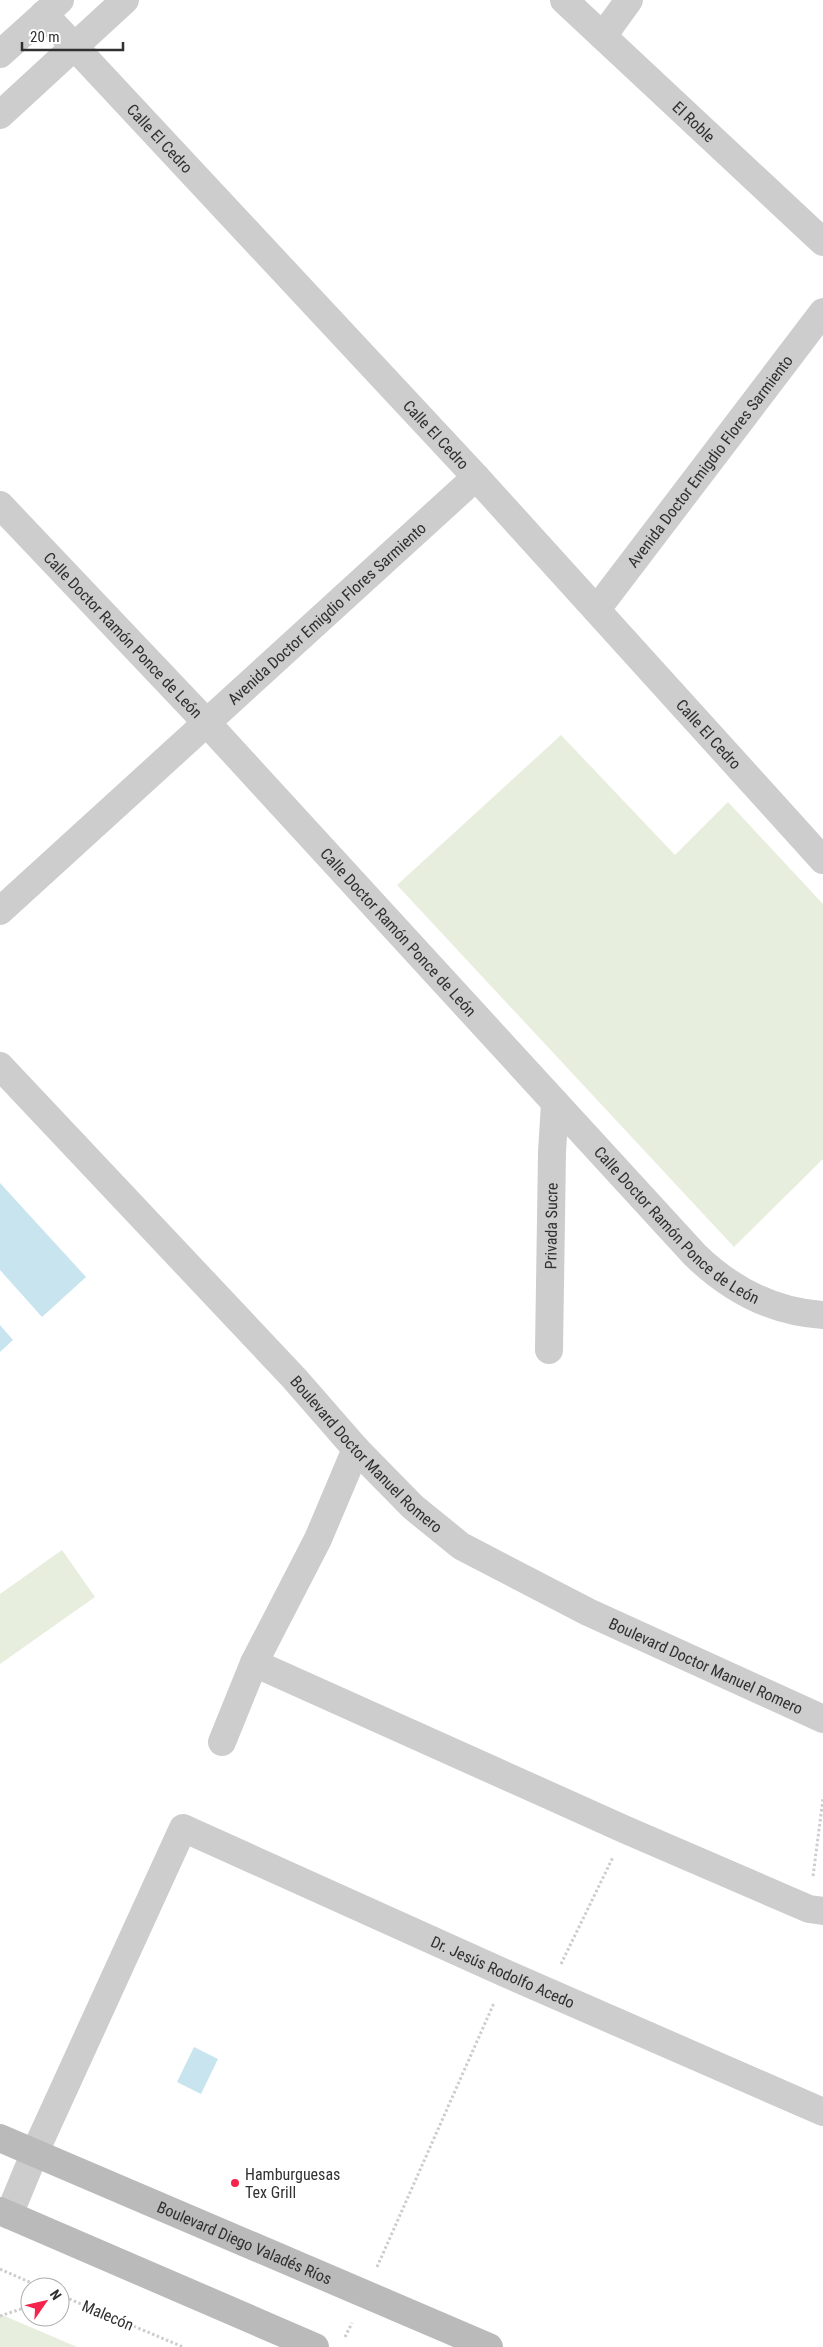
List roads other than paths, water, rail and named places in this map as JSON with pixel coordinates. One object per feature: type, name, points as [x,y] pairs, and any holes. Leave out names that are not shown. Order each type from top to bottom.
[{"type":"main road","name":"Boulevard Diego Valadés Ríos","points":[[0,2138],[489,2347]]},
{"type":"main road","points":[[5,2213],[315,2347]]},
{"type":"street","points":[[0,114],[125,0]]},
{"type":"street","name":"El Roble","points":[[564,0],[823,242]]},
{"type":"street","points":[[603,36],[629,0]]},
{"type":"street","points":[[0,54],[52,7]]},
{"type":"street","name":"Calle El Cedro","points":[[52,7],[76,46],[476,477],[823,860]]},
{"type":"street","name":"Avenida Doctor Emigdio Flores Sarmiento","points":[[597,609],[823,312]]},
{"type":"street","name":"Avenida Doctor Emigdio Flores Sarmiento","points":[[0,911],[476,477]]},
{"type":"street","name":"Calle Doctor Ramón Ponce de León","points":[[0,505],[206,722],[714,1274],[763,1302],[807,1314],[823,1315]]},
{"type":"street","name":"Boulevard Doctor Manuel Romero","points":[[0,1066],[294,1378],[356,1449],[413,1507],[461,1546],[588,1612],[823,1719]]},
{"type":"street","name":"Privada Sucre","points":[[549,1350],[552,1152],[555,1103]]},
{"type":"street","points":[[222,1742],[254,1663],[318,1539],[356,1449]]},
{"type":"street","points":[[254,1663],[626,1830],[816,1910]]},
{"type":"street","name":"Dr. Jesús Rodolfo Acedo","points":[[35,2152],[183,1828],[547,1992],[823,2112]]},
{"type":"street","points":[[5,2213],[35,2152]]},
{"type":"water","points":[[0,1183],[86,1277],[42,1317],[0,1270]]},
{"type":"water","points":[[0,1325],[13,1340],[0,1352]]},
{"type":"water","points":[[194,2047],[218,2059],[201,2094],[177,2082]]},
{"type":"place","name":"Hamburguesas Tex Grill","points":[[235,2183]]}]
